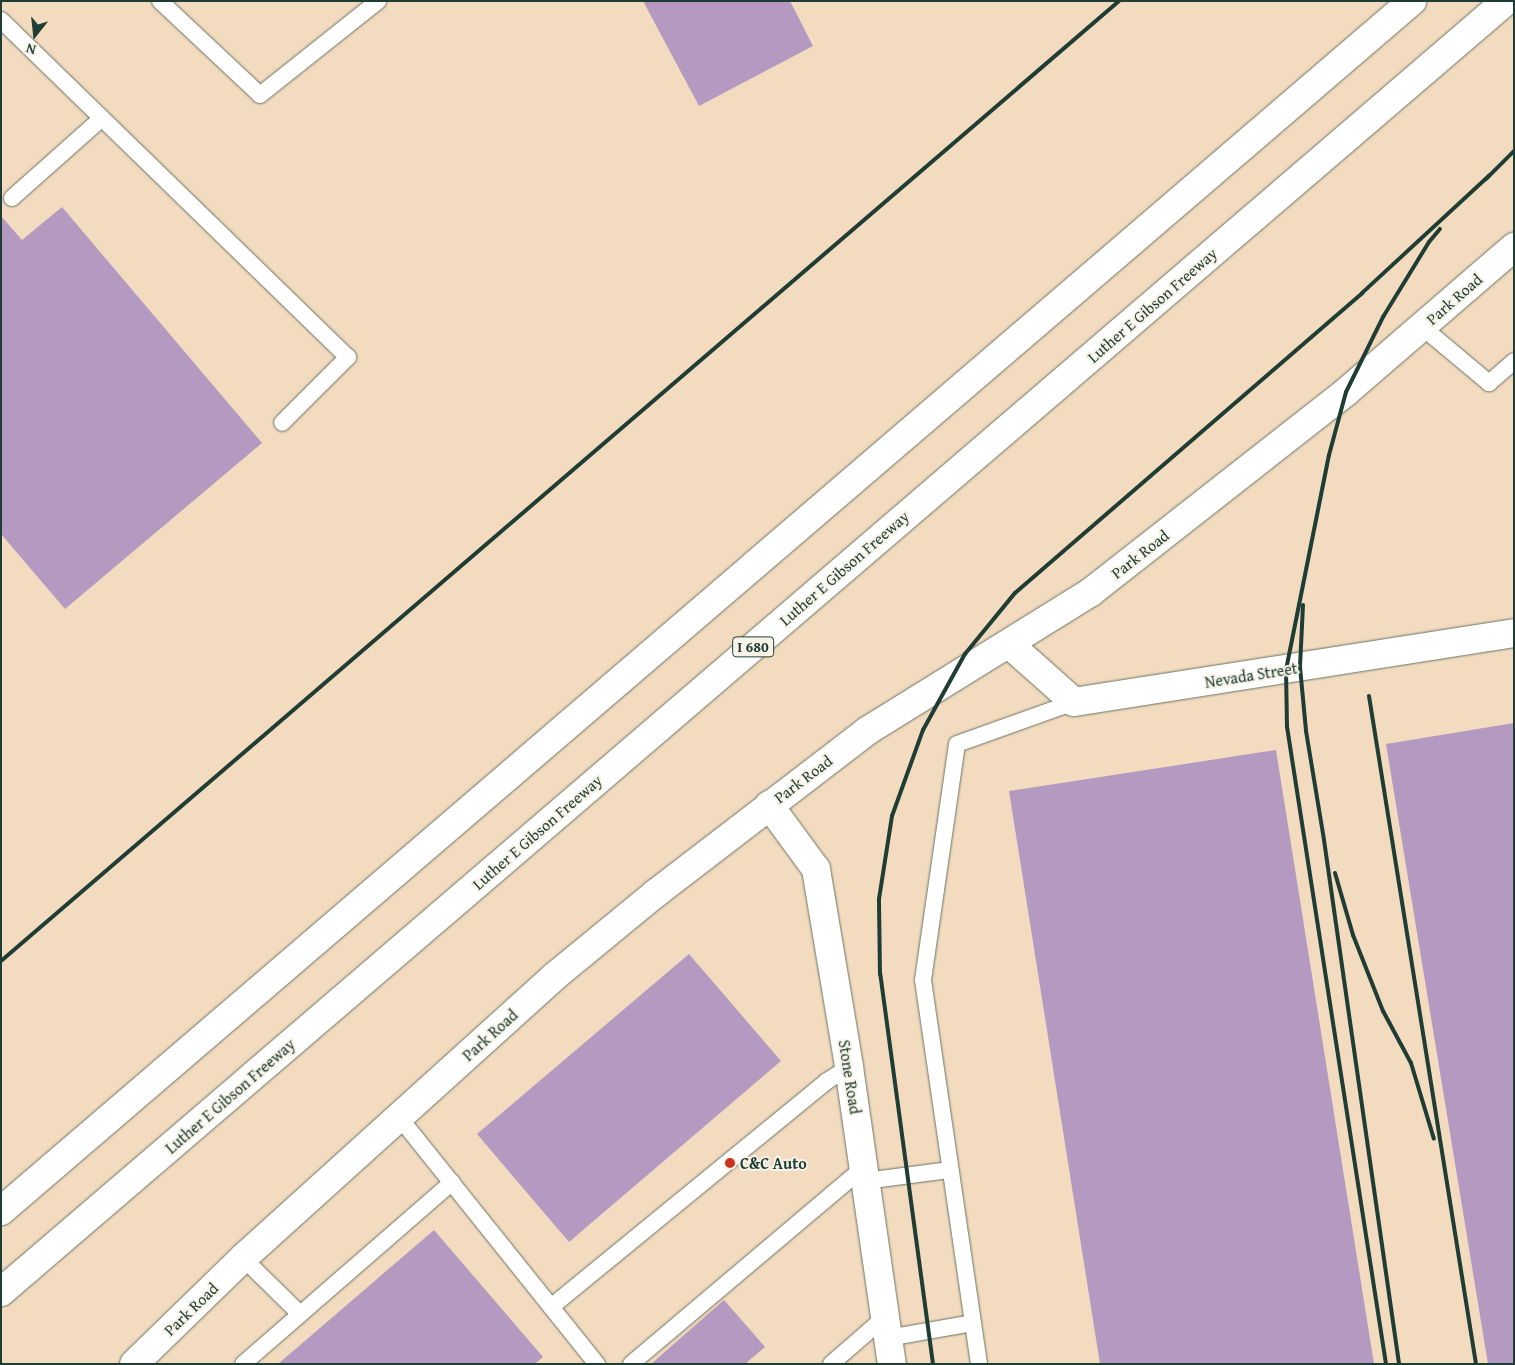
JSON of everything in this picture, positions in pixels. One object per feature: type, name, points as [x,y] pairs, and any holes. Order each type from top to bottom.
[{"type":"main road","name":"Luther E Gibson Freeway","points":[[1,1292],[1506,1]]},
{"type":"main road","points":[[1,1211],[1410,3]]},
{"type":"main road","name":"Park Road","points":[[144,1360],[243,1258],[555,976],[769,805],[867,731],[1091,592],[1157,542],[1346,392],[1514,247]]},
{"type":"main road","name":"Nevada Street","points":[[1074,702],[1514,633]]},
{"type":"main road","points":[[1009,644],[1074,702]]},
{"type":"main road","name":"Stone Road","points":[[769,805],[816,869],[849,1067],[888,1340]]},
{"type":"lane","points":[[160,1],[260,95],[378,1]]},
{"type":"lane","points":[[1,20],[348,357],[282,423]]},
{"type":"lane","points":[[12,198],[102,118]]},
{"type":"lane","points":[[1421,326],[1489,383],[1514,361]]},
{"type":"lane","points":[[979,1364],[923,980],[958,744],[1074,702]]},
{"type":"lane","points":[[551,1307],[827,1081],[849,1067]]},
{"type":"lane","points":[[400,1117],[597,1364]]},
{"type":"lane","points":[[631,1364],[864,1174],[950,1170]]},
{"type":"lane","points":[[243,1364],[452,1182]]},
{"type":"lane","points":[[243,1258],[300,1314]]},
{"type":"lane","points":[[831,1364],[888,1340],[973,1323]]},
{"type":"building","points":[[643,1],[790,1],[813,46],[699,106]]},
{"type":"building","points":[[62,207],[262,443],[65,609],[1,534],[1,216],[22,240]]},
{"type":"building","points":[[1514,723],[1514,1364],[1488,1364],[1386,744]]},
{"type":"building","points":[[1276,750],[1374,1364],[1100,1364],[1009,791]]},
{"type":"building","points":[[689,954],[781,1061],[569,1242],[477,1134]]},
{"type":"building","points":[[434,1230],[543,1357],[535,1364],[278,1364]]},
{"type":"building","points":[[724,1300],[765,1347],[745,1364],[651,1364]]},
{"type":"railway","points":[[1,961],[1119,1]]},
{"type":"railway","points":[[1486,179],[1514,151]]},
{"type":"railway","points":[[933,1364],[880,974],[879,899],[892,816],[923,730],[965,654],[1015,593],[1362,293],[1489,176]]},
{"type":"railway","points":[[1386,1364],[1287,727],[1286,670],[1329,455],[1346,392],[1383,317],[1429,242],[1440,229]]},
{"type":"railway","points":[[1303,605],[1300,667],[1306,731],[1324,840],[1399,1364]]},
{"type":"railway","points":[[1369,696],[1476,1364]]},
{"type":"railway","points":[[1335,873],[1353,935],[1383,1011],[1411,1063],[1434,1139]]},
{"type":"place","name":"C&C Auto","points":[[730,1163]]}]
